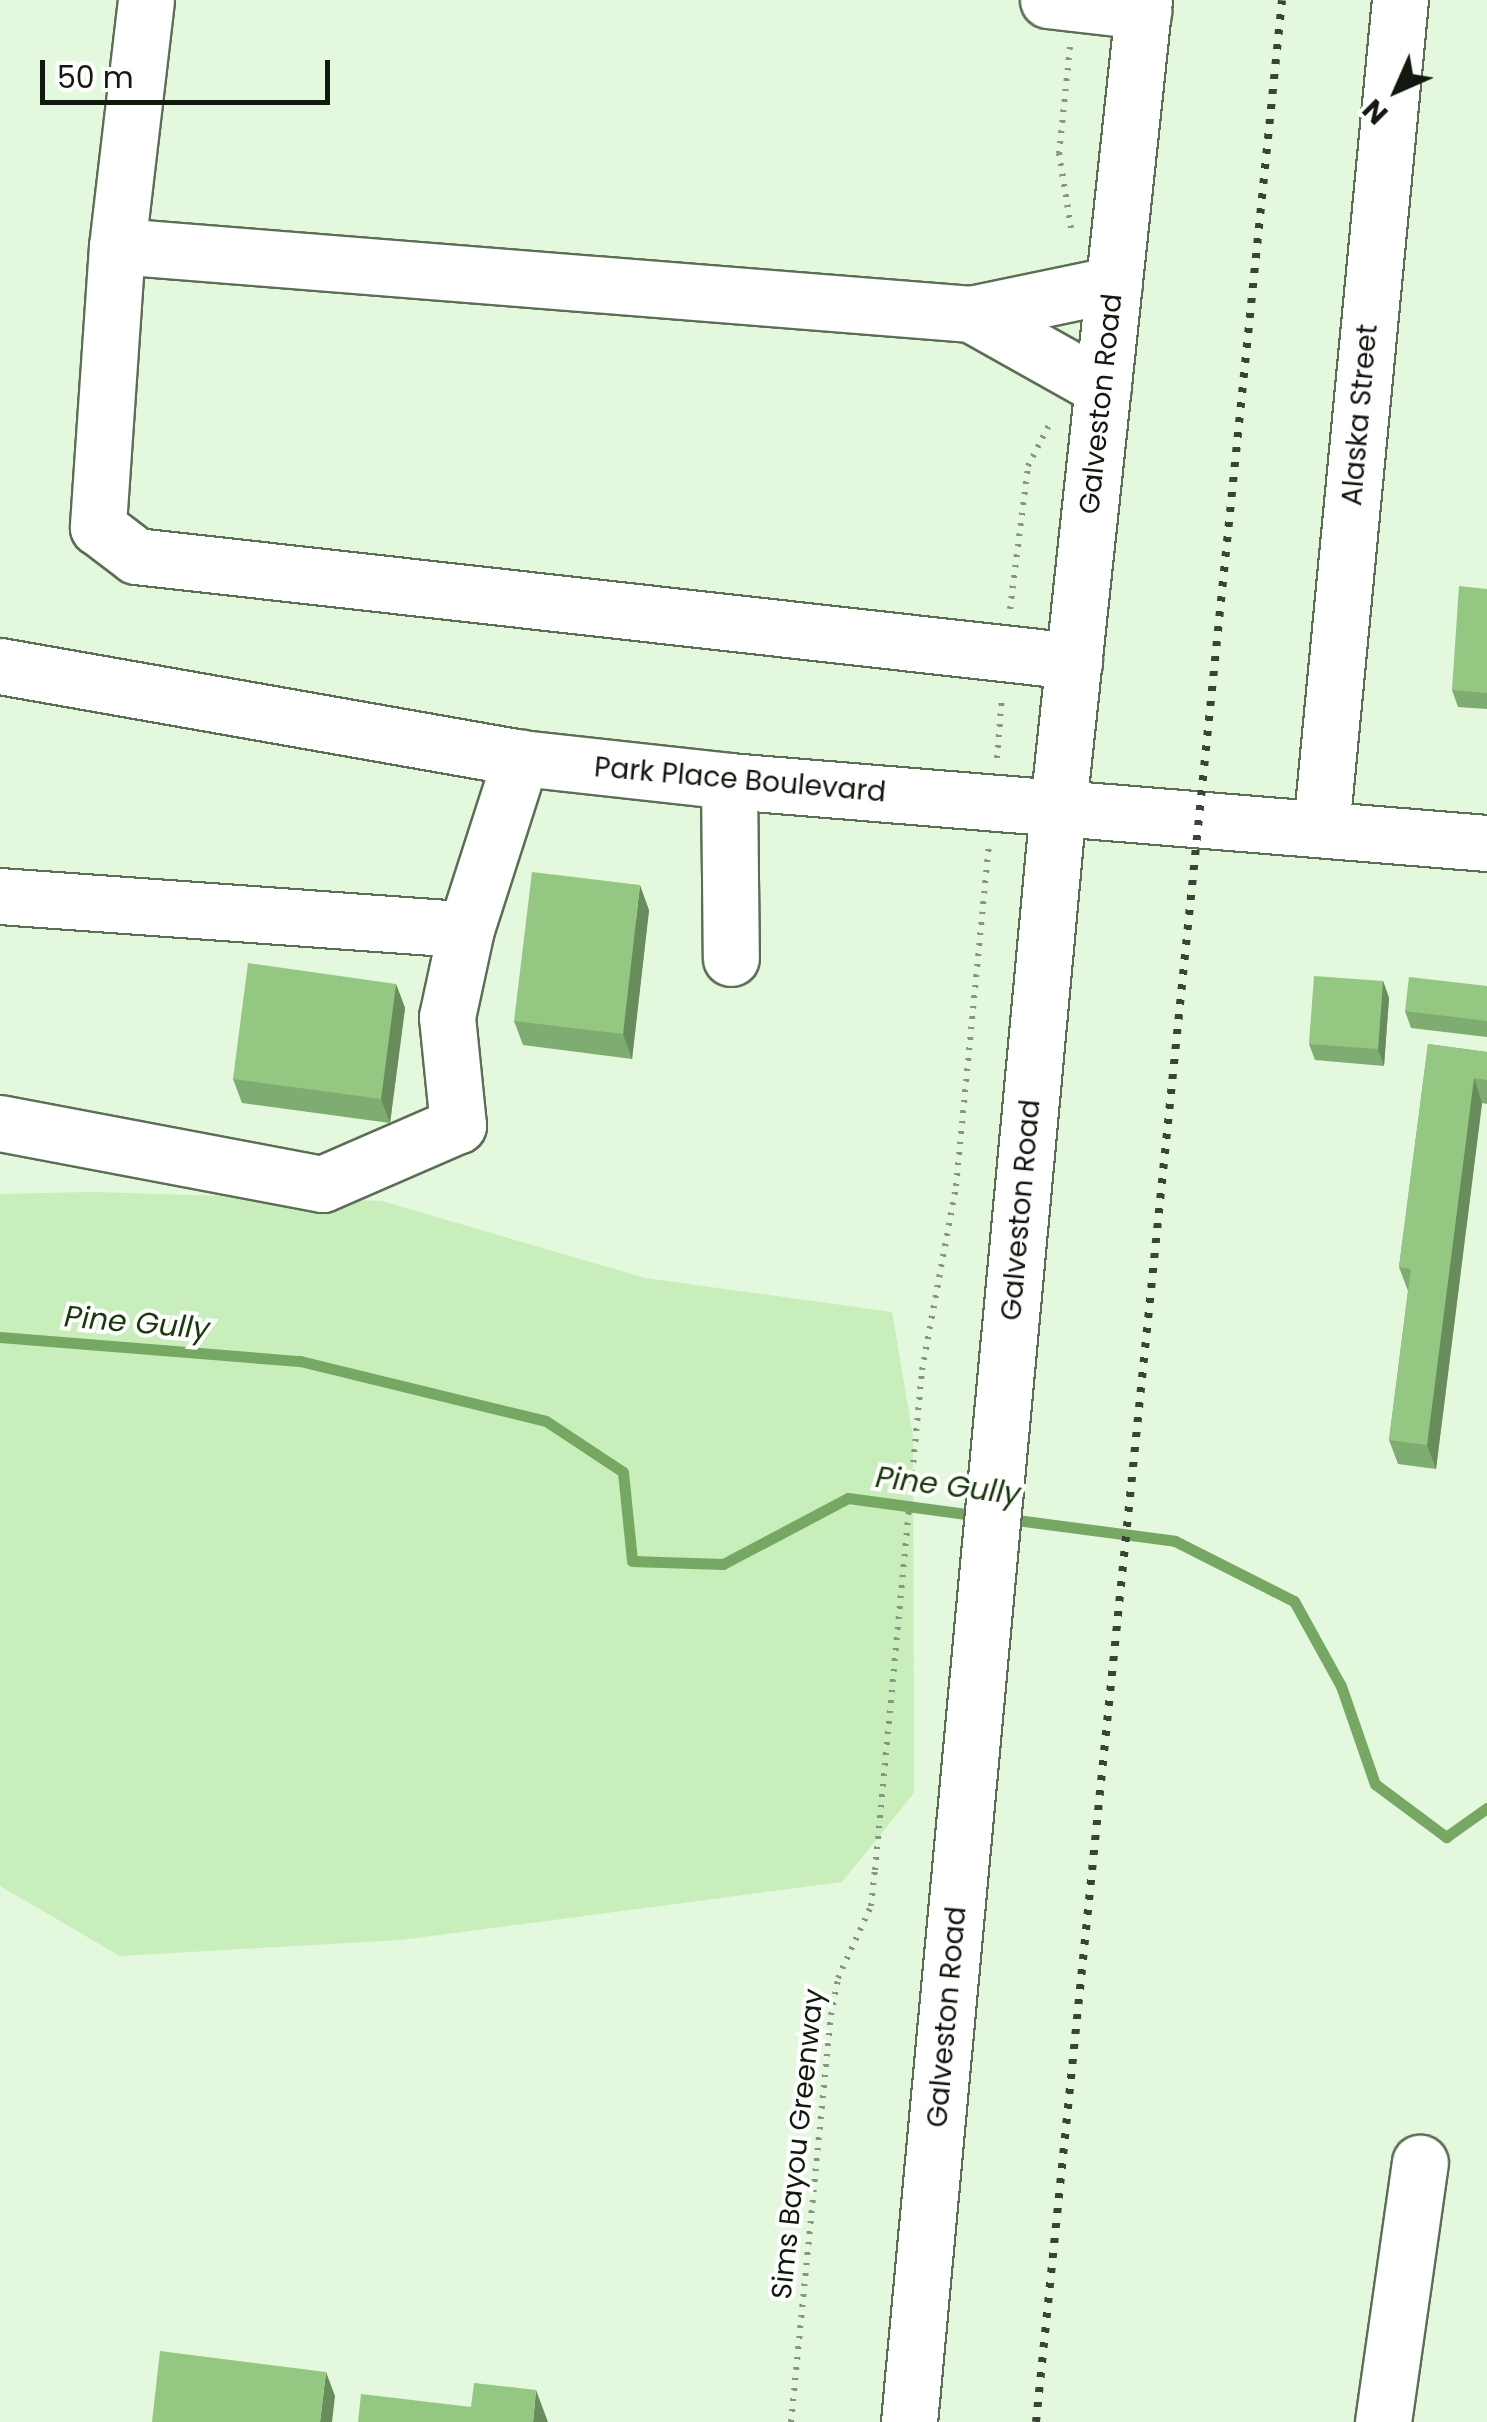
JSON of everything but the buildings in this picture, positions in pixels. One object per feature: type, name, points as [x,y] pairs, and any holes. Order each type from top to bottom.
[{"type":"street","points":[[146,0],[117,246],[98,527],[136,556],[1074,660]]},
{"type":"street","name":"Alaska Street","points":[[1320,829],[1400,0]]},
{"type":"street","points":[[1060,19],[1144,5]]},
{"type":"street","name":"Galveston Road","points":[[909,2422],[1074,660],[1079,397],[1114,284],[1144,5]]},
{"type":"street","points":[[117,246],[971,314],[1114,284]]},
{"type":"street","points":[[971,314],[1079,397]]},
{"type":"street","name":"Park Place Boulevard","points":[[0,666],[521,758],[729,782],[1487,843]]},
{"type":"street","points":[[0,1123],[322,1184],[458,1125],[447,1017],[466,929],[521,758]]},
{"type":"street","points":[[729,782],[731,958]]},
{"type":"street","points":[[0,896],[466,929]]},
{"type":"street","points":[[1383,2422],[1420,2163]]},
{"type":"path","points":[[1060,19],[1060,154],[1072,237]]},
{"type":"path","points":[[1008,626],[1022,493],[1079,397]]},
{"type":"path","points":[[997,757],[1004,676]]},
{"type":"path","name":"Sims Bayou Greenway","points":[[791,2422],[831,2014],[838,1978],[871,1906],[881,1758],[922,1370],[956,1186],[988,851]]},
{"type":"green space","points":[[93,1192],[382,1201],[645,1278],[892,1312],[913,1436],[914,1793],[842,1882],[401,1940],[120,1956],[0,1886],[0,1194]]},
{"type":"waterway","name":"Pine Gully","points":[[0,1337],[300,1361],[546,1421],[623,1472],[632,1561],[723,1564],[848,1498],[981,1516]]},
{"type":"waterway","name":"Pine Gully","points":[[1009,1519],[1175,1541],[1294,1601],[1341,1686],[1375,1784],[1446,1837],[1487,1808]]},
{"type":"railway","points":[[1036,2422],[1282,0]]}]
